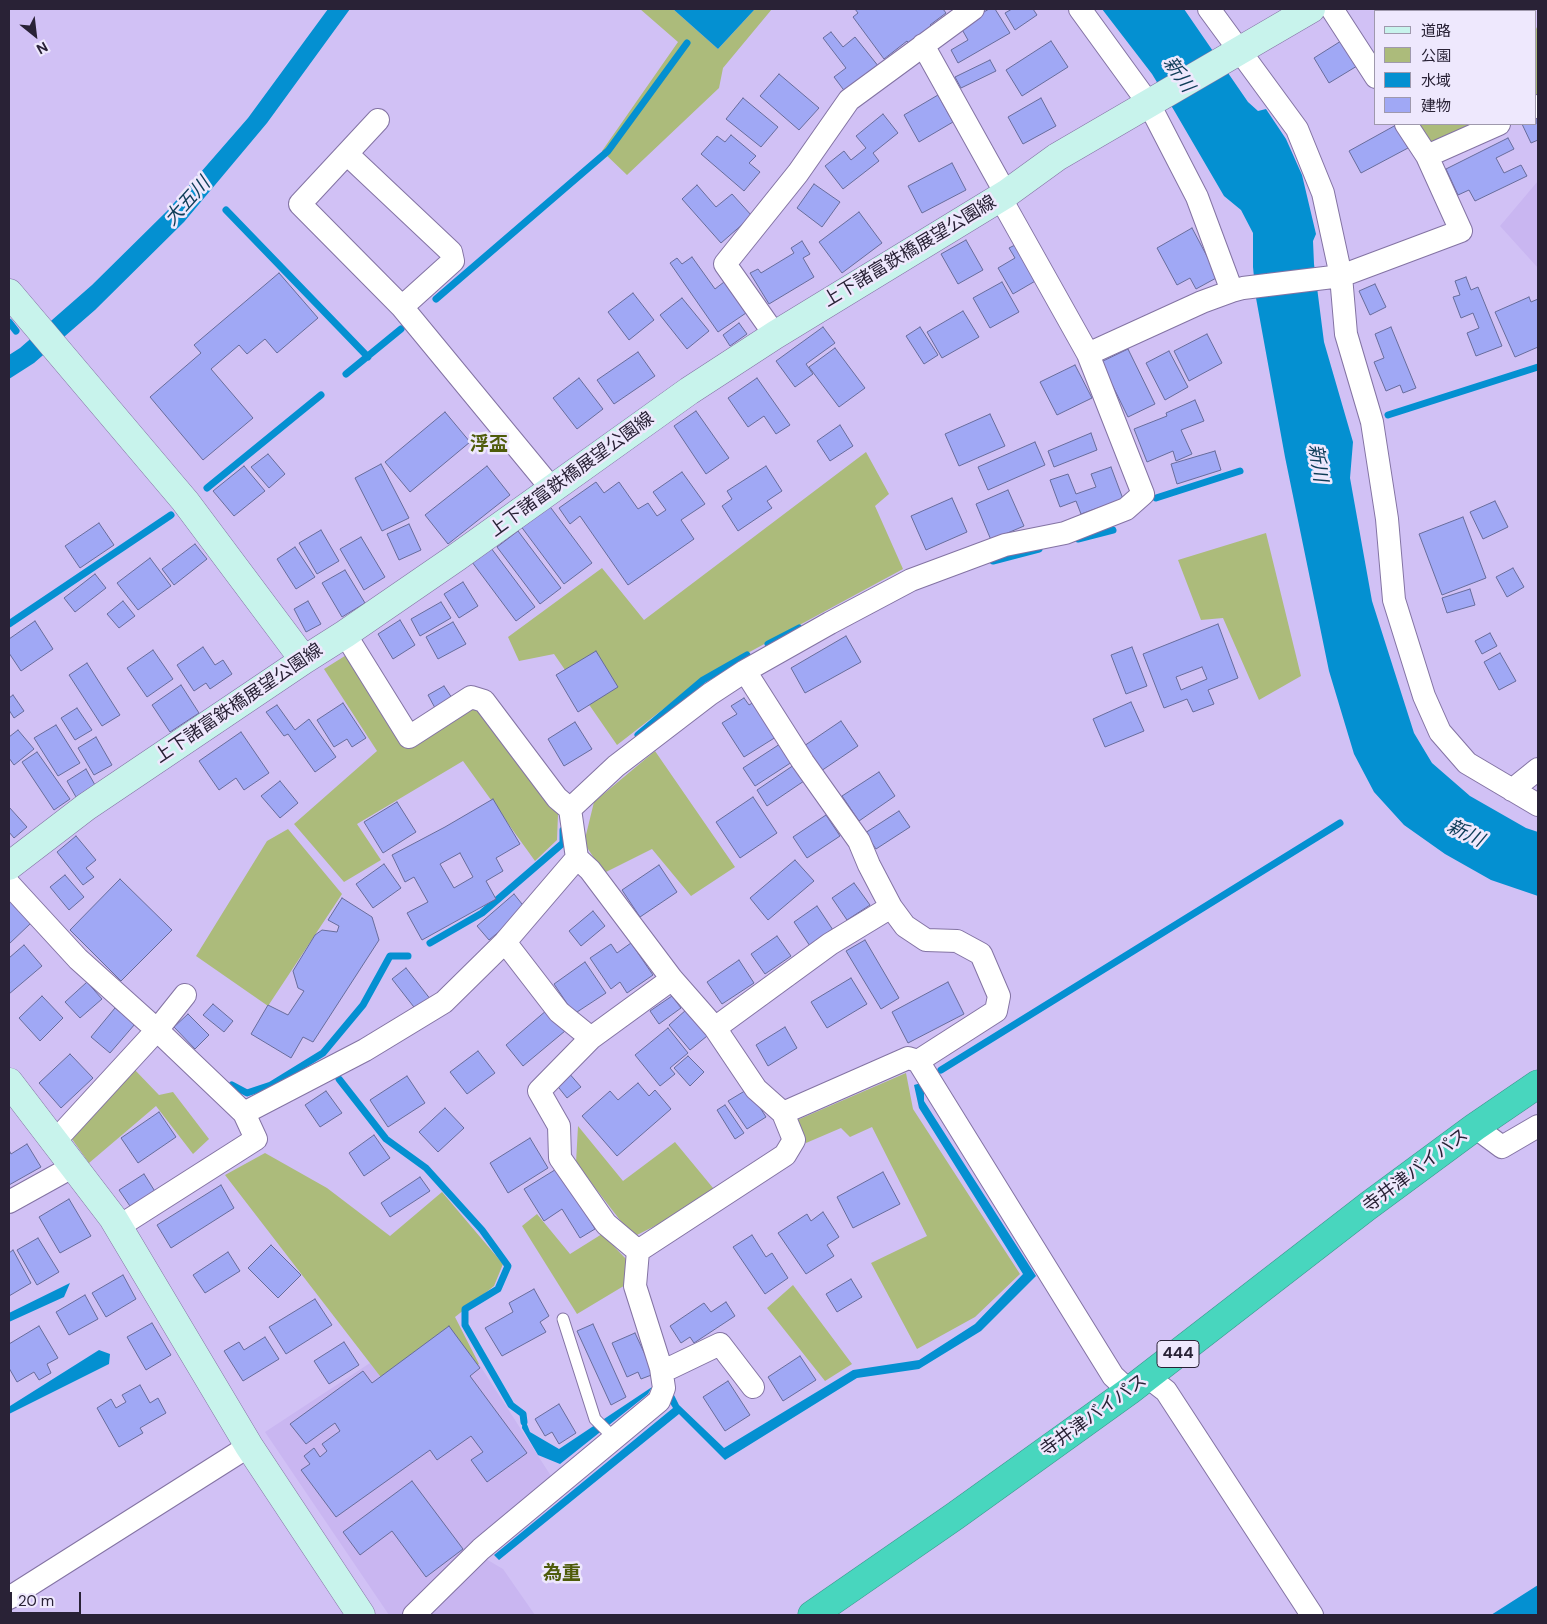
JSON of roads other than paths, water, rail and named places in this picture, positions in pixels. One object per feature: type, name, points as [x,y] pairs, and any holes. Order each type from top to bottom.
[{"type":"highway","name":"寺井津バイパス","points":[[812,1615],[956,1516],[1139,1384],[1368,1206],[1475,1127],[1538,1084]]},
{"type":"street","points":[[775,335],[725,264],[798,173],[849,100],[973,9]]},
{"type":"street","points":[[1080,9],[1149,104],[1197,197],[1237,290]]},
{"type":"street","points":[[1209,9],[1297,129],[1323,193],[1346,334],[1372,422],[1387,519],[1394,600],[1424,696],[1440,732],[1467,763],[1538,805]]},
{"type":"street","points":[[1240,52],[1311,9]]},
{"type":"street","points":[[1332,9],[1374,74]]},
{"type":"street","points":[[570,809],[616,766],[710,694],[745,671],[830,623],[912,580],[1005,545],[1065,533],[1126,509],[1143,494],[1088,354],[923,45]]},
{"type":"street","name":"上下諸富鉄橋展望公園線","points":[[9,866],[86,807],[345,634],[689,391],[775,335],[1003,196],[1057,157],[1240,52]]},
{"type":"street","points":[[378,120],[300,204],[402,307],[552,489]]},
{"type":"street","points":[[1088,354],[1202,302],[1237,290],[1337,277],[1461,231],[1427,156],[1407,125]]},
{"type":"street","points":[[1427,156],[1497,125]]},
{"type":"street","points":[[347,154],[451,252],[453,261],[402,307]]},
{"type":"street","points":[[9,293],[185,501],[304,660]]},
{"type":"street","points":[[345,634],[409,737],[471,696],[484,701],[557,798],[570,809],[577,858],[590,870],[672,979],[714,1028],[756,1089],[783,1113],[794,1140],[785,1155],[638,1251]]},
{"type":"street","points":[[745,671],[803,762],[860,841],[869,865],[891,907],[905,926],[926,940],[957,942],[981,954],[999,996],[996,1011],[918,1061]]},
{"type":"street","points":[[1512,790],[1538,769]]},
{"type":"street","points":[[244,1113],[365,1050],[444,1002],[505,942],[577,858]]},
{"type":"street","points":[[9,884],[78,958],[244,1113],[256,1139],[118,1227]]},
{"type":"street","points":[[714,1028],[830,944],[891,907]]},
{"type":"street","points":[[505,942],[559,1012],[591,1038]]},
{"type":"street","points":[[638,1251],[606,1224],[560,1158],[559,1126],[539,1091],[591,1038],[672,979]]},
{"type":"street","points":[[55,1141],[157,1030],[185,995]]},
{"type":"street","points":[[783,1113],[908,1058],[918,1061],[1113,1376],[1166,1391],[1312,1615]]},
{"type":"street","points":[[9,1082],[19,1108],[55,1141],[118,1227],[249,1446],[361,1615]]},
{"type":"street","points":[[1475,1127],[1502,1147],[1538,1126]]},
{"type":"street","points":[[9,1202],[74,1166]]},
{"type":"street","points":[[638,1251],[635,1286],[661,1386]]},
{"type":"street","points":[[414,1615],[480,1549],[614,1438],[661,1386],[670,1368],[720,1344],[753,1388]]},
{"type":"street","points":[[9,1598],[249,1446]]},
{"type":"lane","points":[[563,1319],[595,1419],[614,1438]]},
{"type":"water","name":"大五川","points":[[328,9],[350,9],[267,123],[184,222],[95,310],[34,363],[9,379],[9,355],[20,348],[92,285],[167,211],[248,118]]},
{"type":"water","points":[[673,9],[755,9],[718,49]]},
{"type":"water","name":"新川","points":[[1102,9],[1184,9],[1248,102],[1258,111],[1266,109],[1286,139],[1302,175],[1316,234],[1313,241],[1314,264],[1324,342],[1353,442],[1350,478],[1372,601],[1414,733],[1432,763],[1470,796],[1526,828],[1538,832],[1538,896],[1491,880],[1445,854],[1404,825],[1374,792],[1354,754],[1329,671],[1285,457],[1256,298],[1253,267],[1253,233],[1241,210],[1224,196],[1152,74]]},
{"type":"water","points":[[921,1083],[924,1085],[924,1101],[1036,1276],[981,1331],[919,1369],[857,1378],[725,1460],[679,1414],[499,1560],[494,1555],[673,1408],[668,1400],[672,1391],[679,1405],[724,1448],[853,1370],[919,1360],[975,1324],[1023,1274],[919,1108],[914,1085]]},
{"type":"water","points":[[70,1283],[64,1297],[9,1322],[9,1313]]},
{"type":"water","points":[[99,1350],[110,1354],[109,1364],[9,1414],[9,1405]]},
{"type":"water","points":[[652,1387],[648,1394],[560,1464],[538,1455],[522,1428],[523,1414],[530,1432],[559,1449]]},
{"type":"water","points":[[1538,1585],[1538,1615],[1491,1615]]},
{"type":"waterway","points":[[436,299],[608,151],[687,43]]},
{"type":"waterway","points":[[226,210],[368,357]]},
{"type":"waterway","points":[[9,322],[16,331]]},
{"type":"waterway","points":[[346,374],[401,329]]},
{"type":"waterway","points":[[1388,415],[1538,367]]},
{"type":"waterway","points":[[207,488],[321,395]]},
{"type":"waterway","points":[[1156,498],[1240,471]]},
{"type":"waterway","points":[[9,624],[171,515]]},
{"type":"waterway","points":[[1078,539],[1113,530]]},
{"type":"waterway","points":[[993,561],[1039,549]]},
{"type":"waterway","points":[[768,644],[799,628]]},
{"type":"waterway","points":[[638,735],[703,680],[747,655]]},
{"type":"waterway","points":[[941,1070],[1340,823]]},
{"type":"waterway","points":[[430,943],[482,913],[563,843],[563,830]]},
{"type":"waterway","points":[[232,1085],[247,1093],[271,1085],[323,1053],[363,1005],[390,956],[408,956]]},
{"type":"waterway","points":[[339,1079],[386,1139],[426,1168],[482,1230],[508,1266],[498,1289],[465,1309],[465,1325],[511,1405],[523,1414],[524,1422]]},
{"type":"district","name":"浮盃","points":[[489,445]]},
{"type":"district","name":"為重","points":[[562,1574]]}]
